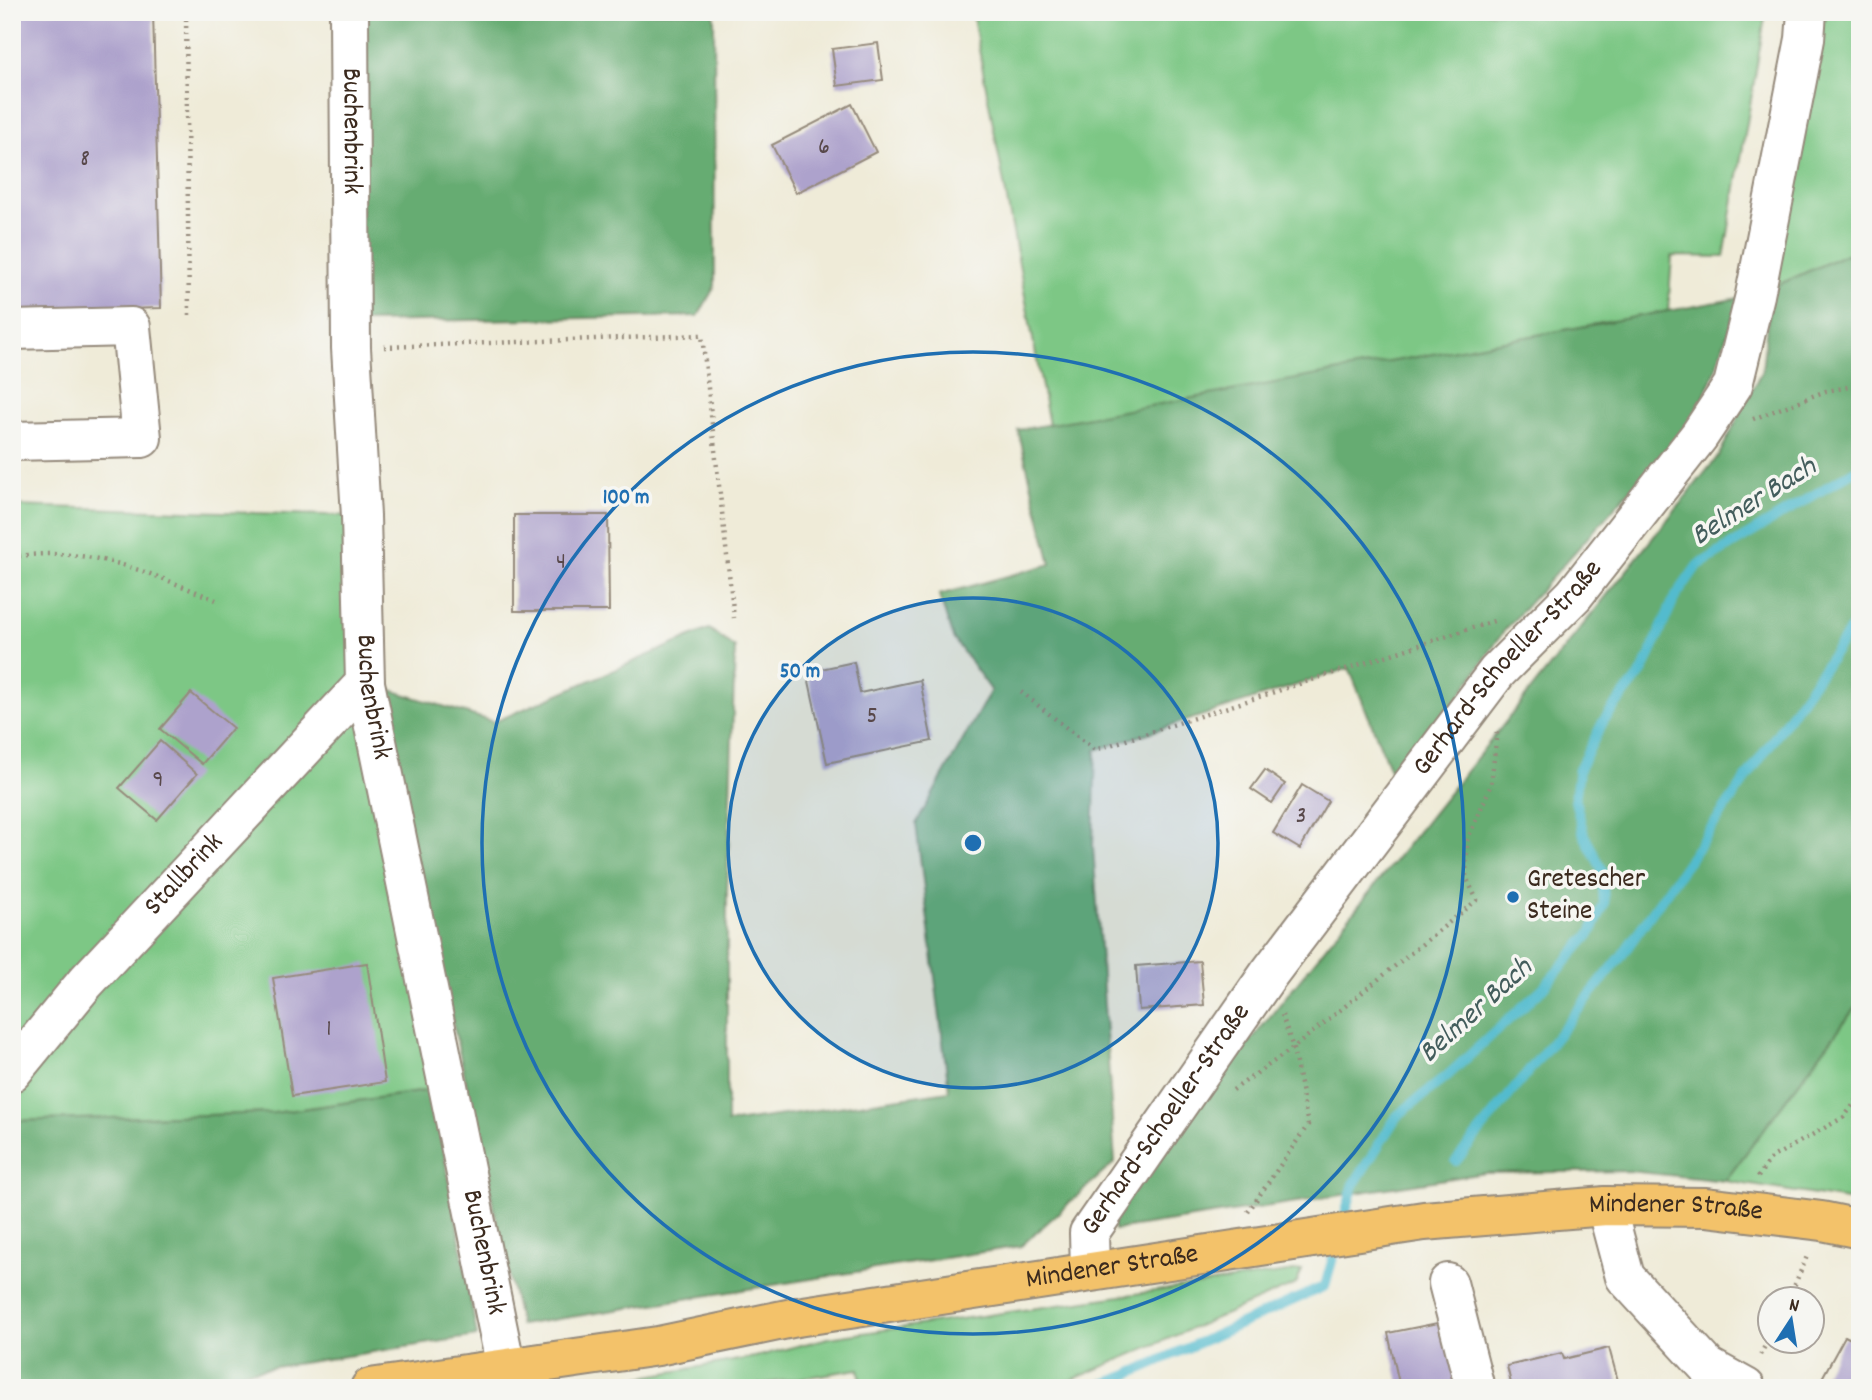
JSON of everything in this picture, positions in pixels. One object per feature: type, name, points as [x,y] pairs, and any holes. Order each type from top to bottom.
[{"type":"main road","name":"Mindener Straße","points":[[370,1388],[506,1378],[797,1317],[1424,1221],[1606,1206],[1706,1207],[1822,1221],[1860,1229]]},
{"type":"street","name":"Buchenbrink","points":[[349,12],[352,348],[365,683],[506,1378]]},
{"type":"street","name":"Gerhard-Schoeller-Straße","points":[[1090,1271],[1089,1233],[1268,975],[1497,672],[1574,595],[1699,436],[1733,385],[1755,295],[1805,39],[1807,12]]},
{"type":"street","points":[[12,330],[131,327],[142,438],[12,441]]},
{"type":"street","name":"Stallbrink","points":[[12,1072],[85,983],[365,683]]},
{"type":"street","points":[[1606,1206],[1625,1277],[1703,1377],[1746,1388]]},
{"type":"street","points":[[1448,1283],[1475,1388]]},
{"type":"path","points":[[186,12],[189,316]]},
{"type":"path","points":[[352,348],[702,335],[734,618]]},
{"type":"path","points":[[1699,436],[1767,415],[1825,391],[1860,385]]},
{"type":"path","points":[[12,557],[65,553],[99,559],[142,571],[216,600]]},
{"type":"path","points":[[1021,692],[1096,750],[1508,617]]},
{"type":"path","points":[[1229,1093],[1293,1048],[1476,900],[1466,877],[1467,841],[1491,785],[1498,726]]},
{"type":"path","points":[[1222,1252],[1308,1125],[1293,1048],[1268,975]]},
{"type":"path","points":[[1749,1212],[1755,1181],[1771,1158],[1843,1116],[1860,1096]]},
{"type":"path","points":[[1795,1284],[1822,1221]]},
{"type":"green space","points":[[358,12],[714,12],[715,286],[698,316],[363,322]]},
{"type":"green space","points":[[972,12],[1766,12],[1724,257],[1672,256],[1668,311],[1049,425]]},
{"type":"green space","points":[[1824,12],[1860,12],[1860,248],[1771,288]]},
{"type":"green space","points":[[1860,248],[1860,1001],[1725,1181],[1629,1171],[1485,1173],[1114,1230],[1113,1213],[1719,455],[1762,370],[1771,288]]},
{"type":"green space","points":[[1739,298],[1712,380],[1692,421],[1504,631],[1397,787],[1349,668],[1096,750],[1093,846],[1115,1162],[1021,1246],[520,1325],[378,686],[494,722],[709,629],[735,648],[727,891],[727,1123],[949,1091],[916,824],[991,690],[953,638],[939,595],[1051,564],[1018,430]]},
{"type":"green space","points":[[12,506],[361,516],[433,1090],[274,1113],[12,1121]]},
{"type":"green space","points":[[1860,1001],[1860,1202],[1725,1181]]},
{"type":"green space","points":[[433,1090],[477,1336],[138,1388],[12,1388],[12,1121],[274,1113]]},
{"type":"green space","points":[[1302,1270],[1296,1284],[1053,1388],[862,1388],[859,1369],[736,1388],[581,1388],[755,1357],[828,1338]]},
{"type":"building","points":[[12,12],[153,12],[161,308],[12,312]]},
{"type":"building","points":[[878,43],[883,80],[837,86],[832,49]]},
{"type":"building","points":[[852,104],[876,152],[796,193],[772,145]]},
{"type":"building","points":[[514,515],[608,515],[609,611],[514,611]]},
{"type":"building","points":[[854,662],[860,693],[920,680],[932,741],[827,763],[807,672]]},
{"type":"building","points":[[191,693],[233,728],[202,764],[160,729]]},
{"type":"building","points":[[160,741],[197,774],[157,820],[119,788]]},
{"type":"building","points":[[1265,770],[1285,784],[1272,803],[1251,789]]},
{"type":"building","points":[[1302,785],[1328,801],[1300,849],[1273,833]]},
{"type":"building","points":[[1200,961],[1204,1005],[1139,1010],[1136,966]]},
{"type":"building","points":[[367,963],[385,1082],[292,1096],[273,978]]},
{"type":"building","points":[[1448,1321],[1462,1388],[1400,1388],[1388,1333]]},
{"type":"building","points":[[1845,1336],[1860,1344],[1860,1388],[1834,1388],[1821,1380]]},
{"type":"building","points":[[1609,1348],[1620,1388],[1512,1388],[1507,1366],[1562,1353],[1564,1359]]},
{"type":"waterway","name":"Belmer Bach","points":[[1342,1225],[1354,1184],[1397,1116],[1447,1076],[1542,989],[1591,933],[1604,904],[1602,869],[1584,835],[1575,800],[1579,769],[1604,720],[1643,671],[1674,599],[1697,566],[1860,467]]},
{"type":"waterway","points":[[1456,1161],[1620,958],[1860,616]]},
{"type":"waterway","name":"Belmer Bach","points":[[1093,1388],[1325,1286],[1337,1243]]},
{"type":"place","name":"Gretescher Steine","points":[[1513,897]]}]
